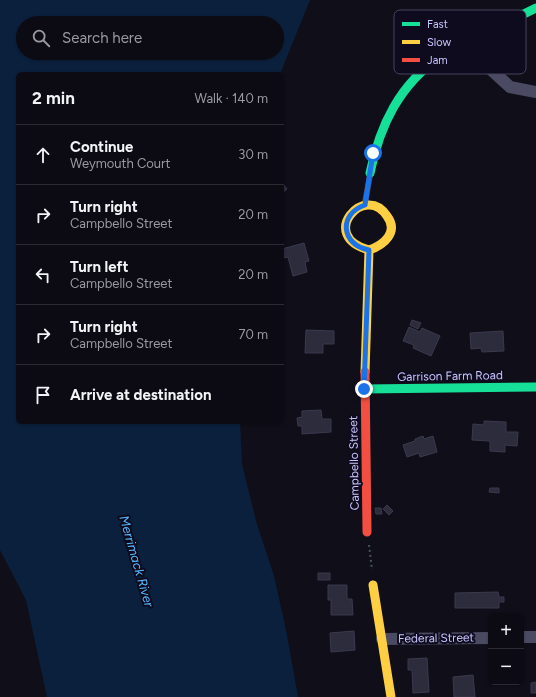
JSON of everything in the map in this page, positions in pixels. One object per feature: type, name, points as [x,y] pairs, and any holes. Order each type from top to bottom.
[{"type":"street","points":[[526,13],[536,8]]},
{"type":"street","points":[[370,173],[377,141],[386,118],[399,97],[418,74]]},
{"type":"street","points":[[496,74],[510,87],[536,92]]},
{"type":"street","points":[[365,205],[373,205],[386,213],[391,227],[390,236],[385,243],[376,249],[369,250],[361,249],[350,241],[346,226],[348,217],[352,212],[365,205]]},
{"type":"street","name":"Campbello Street","points":[[367,532],[364,389],[369,250]]},
{"type":"street","name":"Garrison Farm Road","points":[[364,389],[536,387]]},
{"type":"street","points":[[373,585],[391,697]]},
{"type":"street","points":[[524,637],[536,637]]},
{"type":"street","name":"Federal Street","points":[[382,639],[488,638]]},
{"type":"lane","points":[[365,205],[370,173]]},
{"type":"path","points":[[367,532],[373,585]]},
{"type":"water","name":"Merrimack River","points":[[0,0],[310,0],[281,72],[16,72],[16,424],[240,424],[242,464],[256,521],[274,576],[286,630],[298,697],[47,697],[26,600],[0,550]]},
{"type":"building","points":[[304,243],[309,261],[305,262],[307,272],[293,276],[288,257],[284,258],[284,248]]},
{"type":"building","points":[[412,320],[421,323],[418,329],[410,325]]},
{"type":"building","points":[[409,327],[420,332],[422,328],[440,336],[431,356],[413,348],[414,345],[403,341]]},
{"type":"building","points":[[306,330],[334,331],[334,344],[323,344],[323,353],[305,353]]},
{"type":"building","points":[[503,331],[504,351],[482,352],[481,348],[471,349],[470,333]]},
{"type":"building","points":[[321,410],[322,419],[331,419],[331,432],[302,434],[302,426],[298,426],[297,418],[302,417],[302,411]]},
{"type":"building","points":[[484,421],[506,422],[506,432],[518,432],[517,446],[505,445],[505,452],[490,451],[490,441],[472,440],[473,424],[484,425]]},
{"type":"building","points":[[423,436],[424,439],[433,436],[437,452],[420,457],[419,453],[407,457],[403,445],[415,441],[415,439]]},
{"type":"building","points":[[490,488],[499,488],[499,493],[489,492]]},
{"type":"building","points":[[387,505],[393,511],[389,515],[383,509]]},
{"type":"building","points":[[375,508],[381,508],[382,514],[376,514]]},
{"type":"building","points":[[318,573],[330,573],[330,580],[318,580]]},
{"type":"building","points":[[328,585],[347,585],[347,599],[352,599],[353,615],[331,615],[331,600],[328,600]]},
{"type":"building","points":[[498,592],[499,597],[504,597],[504,602],[499,602],[499,608],[455,608],[455,593]]},
{"type":"building","points":[[354,631],[355,650],[331,652],[330,633]]},
{"type":"building","points":[[427,658],[429,692],[413,693],[412,670],[408,670],[408,659]]},
{"type":"building","points":[[473,675],[475,697],[454,697],[453,677]]},
{"type":"building","points":[[536,682],[536,693],[531,693],[531,683]]},
{"type":"traffic: fast","points":[[526,13],[536,8]]},
{"type":"traffic: fast","points":[[370,173],[379,139],[394,107],[403,93],[420,74]]},
{"type":"traffic: fast","points":[[364,389],[536,387]]},
{"type":"traffic: slow","points":[[365,372],[369,250],[354,243],[347,234],[346,224],[350,215],[358,208],[368,205],[378,207],[387,216],[391,227],[391,232],[388,237],[380,245],[369,250]]},
{"type":"traffic: slow","points":[[373,585],[391,697]]},
{"type":"traffic: jam","points":[[365,372],[367,532]]},
{"type":"route","points":[[364,389],[369,250],[361,249],[350,241],[346,226],[348,217],[352,212],[365,205],[373,153]]}]
